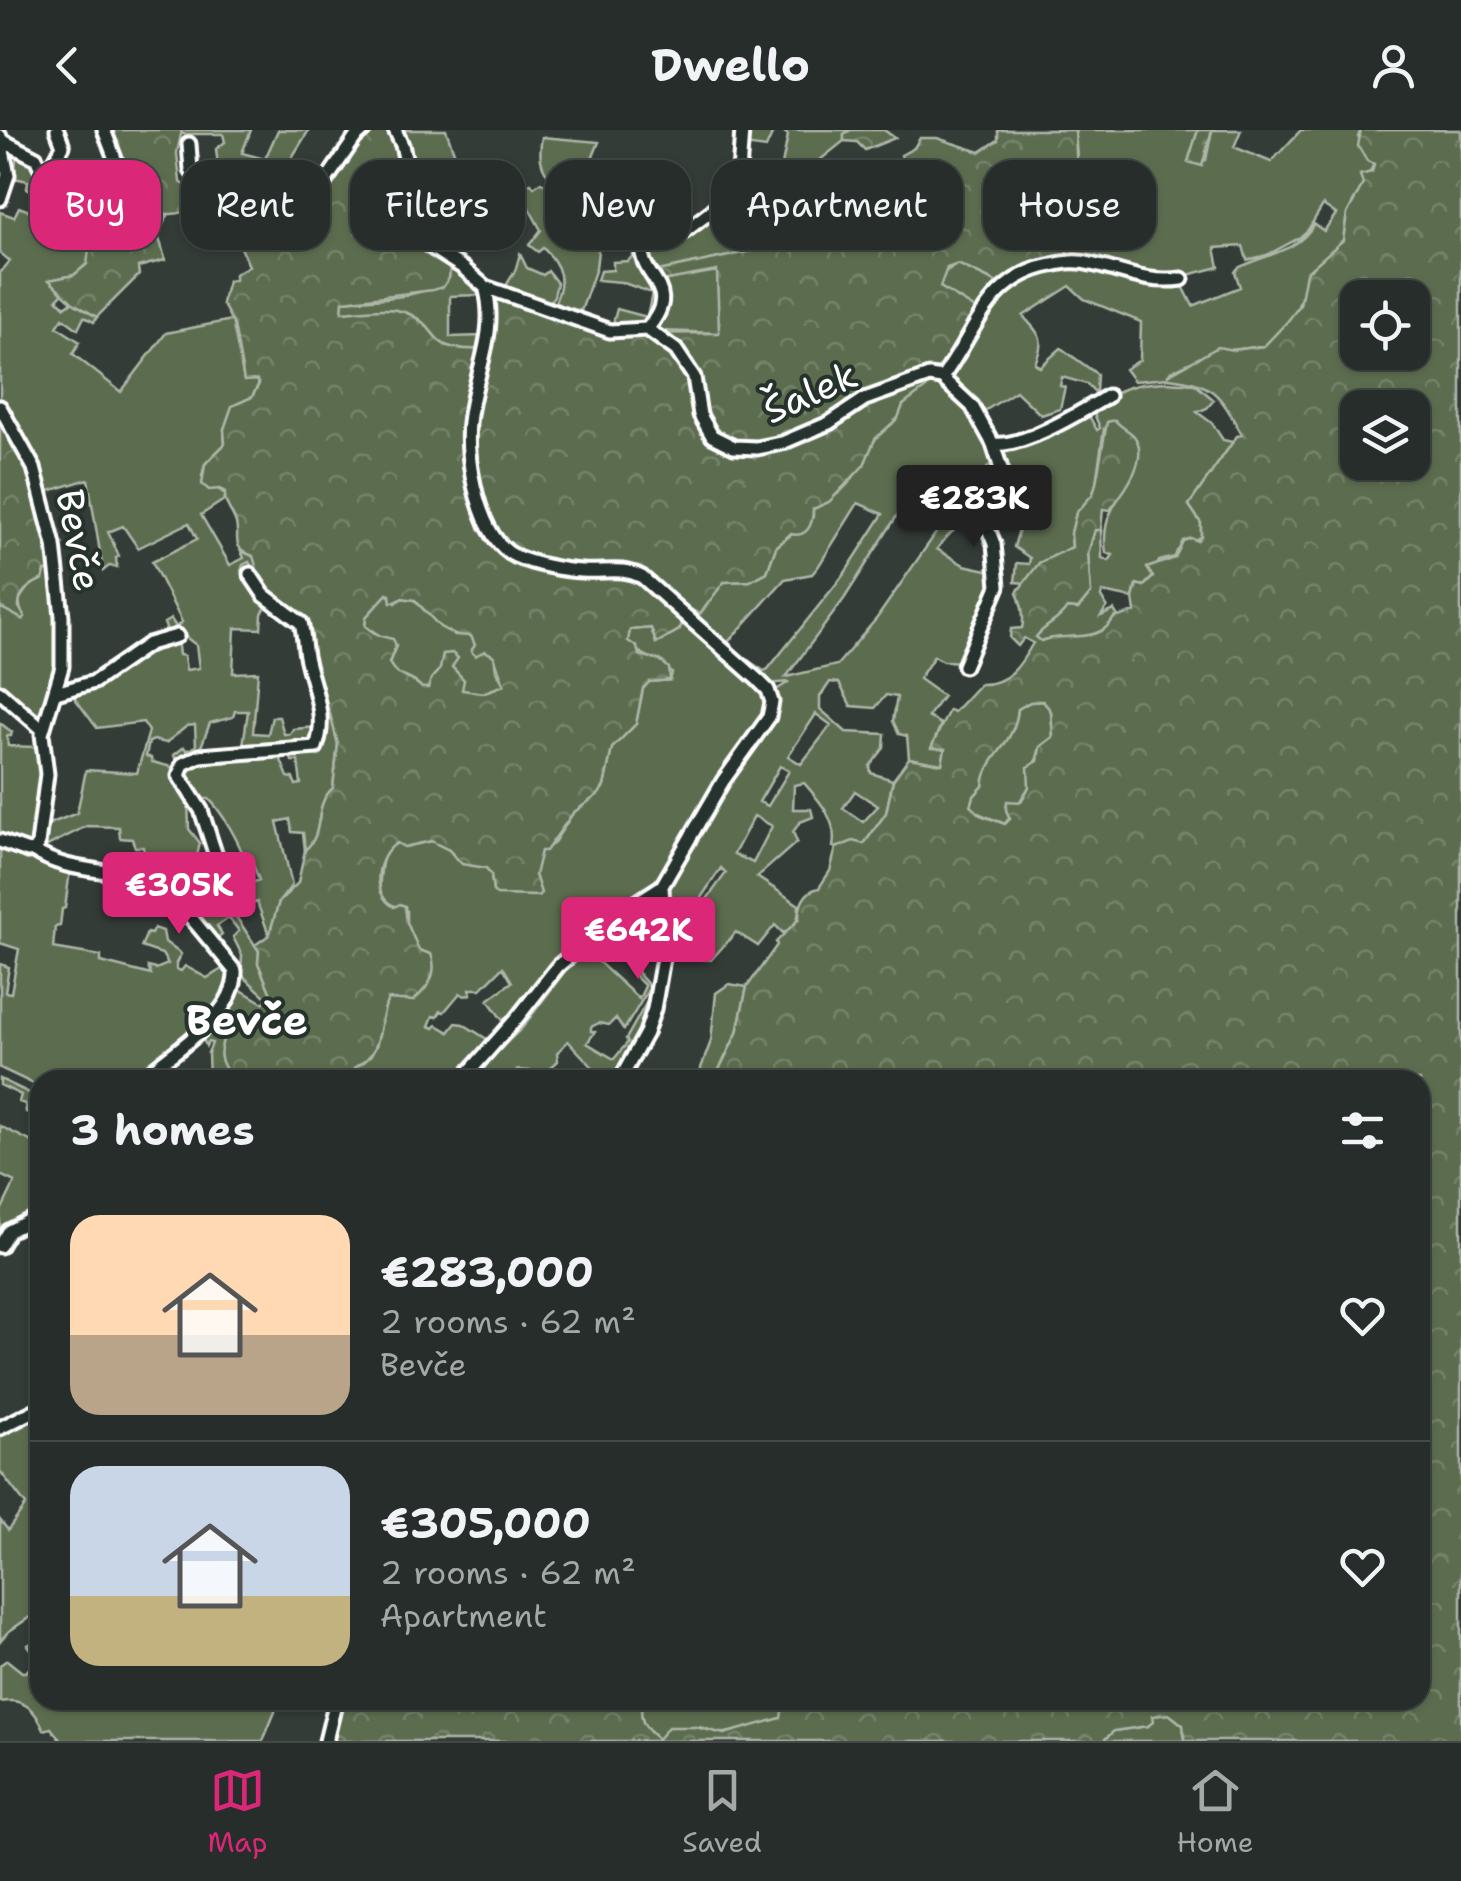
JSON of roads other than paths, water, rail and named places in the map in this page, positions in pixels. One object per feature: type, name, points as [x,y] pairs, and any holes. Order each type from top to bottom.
[{"type":"street","points":[[55,160],[63,146],[57,130]]},
{"type":"street","points":[[104,130],[115,160]]},
{"type":"street","points":[[330,175],[364,130]]},
{"type":"street","points":[[395,130],[412,188],[413,222],[430,246],[485,287],[610,331],[647,329],[658,315],[661,288],[642,259],[642,243],[651,236],[684,232],[712,210],[739,173],[742,130]]},
{"type":"street","points":[[1,138],[37,160]]},
{"type":"street","points":[[0,199],[8,175],[1,138]]},
{"type":"street","points":[[189,144],[190,160]]},
{"type":"street","points":[[964,666],[969,662],[998,586],[994,544],[982,513],[1004,475],[993,444],[972,406],[942,378],[992,300],[1005,284],[1026,270],[1076,262],[1152,281],[1182,279]]},
{"type":"street","points":[[471,1070],[558,966],[618,914],[662,886],[723,781],[769,717],[772,702],[768,690],[642,577],[626,569],[583,571],[516,557],[498,545],[484,520],[468,424],[490,324],[485,287]]},
{"type":"street","name":"Šalek","points":[[647,329],[676,350],[694,376],[700,415],[712,436],[734,447],[782,443],[829,424],[865,399],[929,376],[942,378]]},
{"type":"street","points":[[993,444],[1016,444],[1057,422],[1084,413],[1108,396]]},
{"type":"street","name":"Bevče","points":[[0,406],[34,468],[54,545],[62,616],[62,667],[43,730],[47,774],[38,844],[33,850]]},
{"type":"street","points":[[176,899],[217,859],[201,810],[179,776],[183,764],[200,756],[316,747],[319,738],[319,695],[307,662],[301,623],[264,594],[250,574]]},
{"type":"street","points":[[56,692],[94,682],[149,644],[177,636]]},
{"type":"street","points":[[0,692],[43,730]]},
{"type":"street","points":[[0,840],[80,870],[157,883],[176,899],[232,964],[236,978],[221,1008],[154,1070]]},
{"type":"street","points":[[626,1070],[654,1009],[665,947],[662,886]]},
{"type":"street","points":[[0,1246],[9,1231],[30,1220]]},
{"type":"street","points":[[0,1428],[30,1413]]},
{"type":"street","points":[[326,1741],[334,1710]]},
{"type":"district","name":"Bevče","points":[[247,1020]]}]
